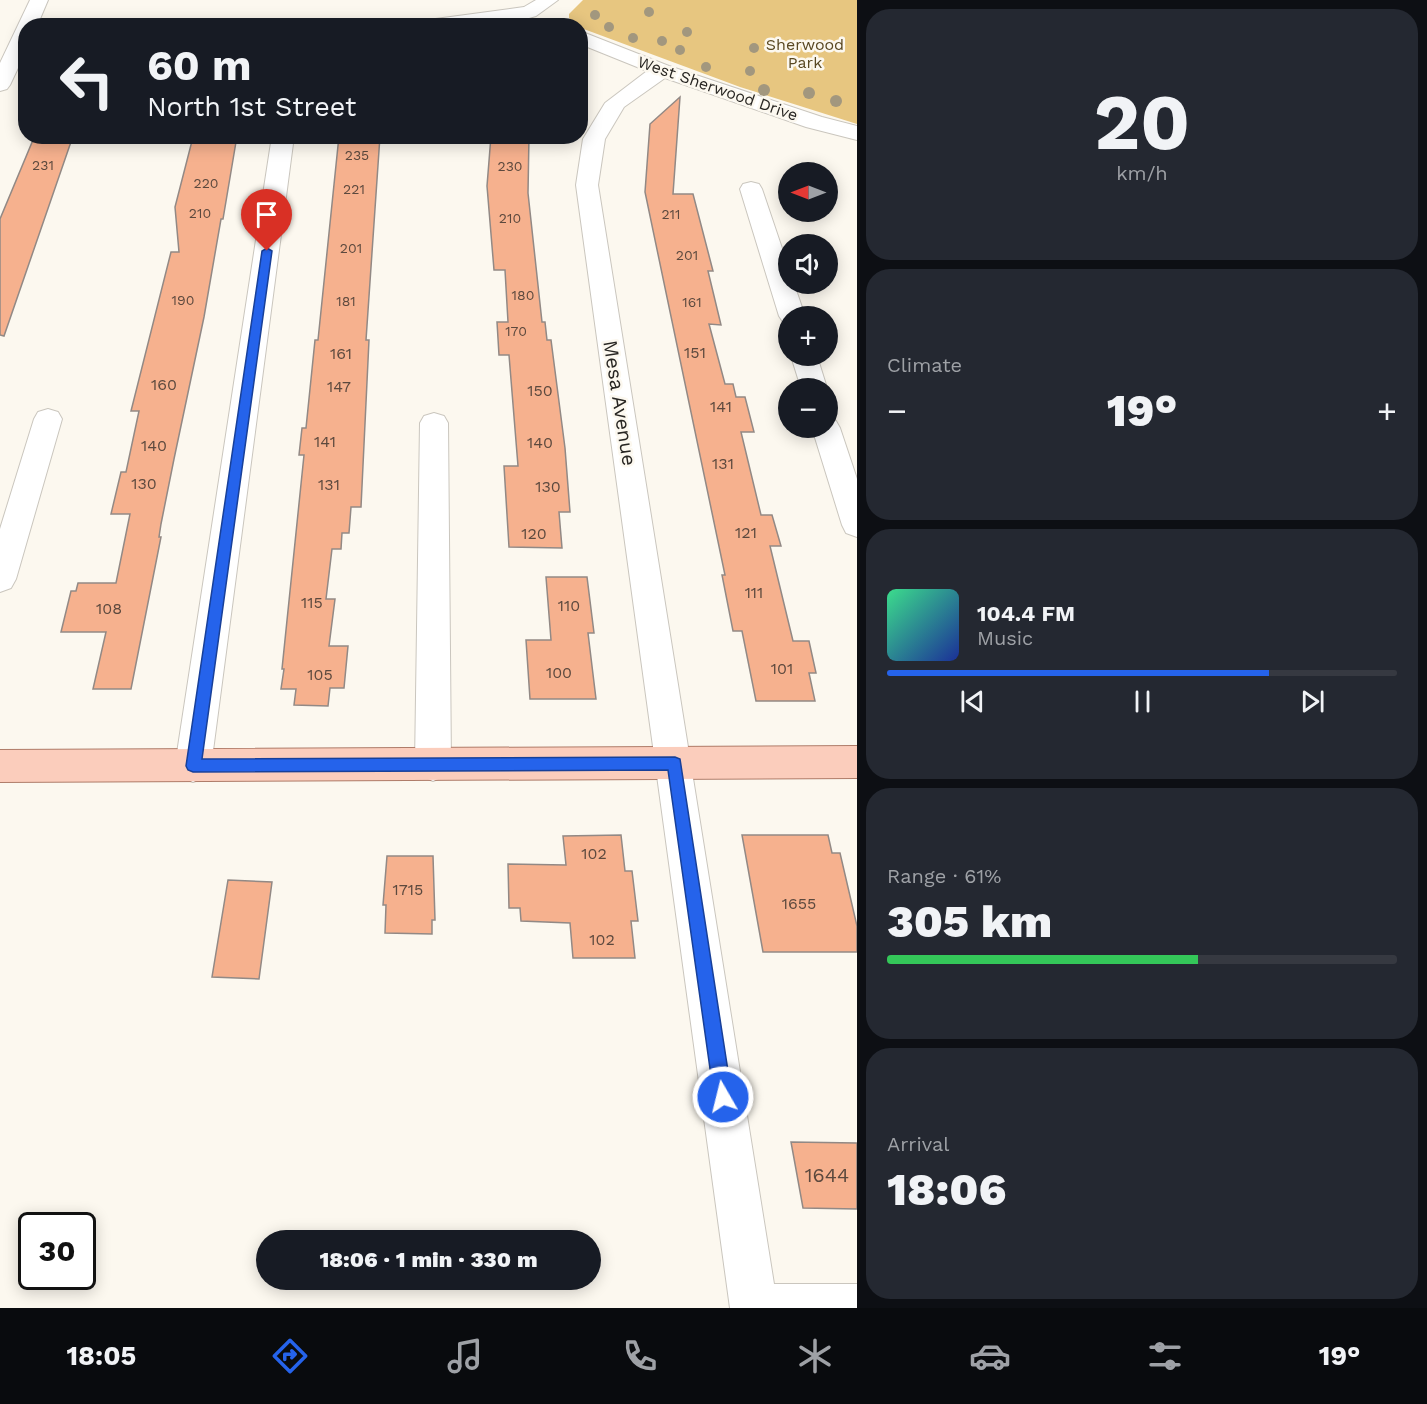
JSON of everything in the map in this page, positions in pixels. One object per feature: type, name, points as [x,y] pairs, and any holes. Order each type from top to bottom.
[{"type":"main road","points":[[0,766],[857,762]]},
{"type":"street","points":[[30,18],[39,0]]},
{"type":"street","points":[[485,18],[528,12],[549,0]]},
{"type":"street","points":[[528,12],[541,18]]},
{"type":"street","name":"West Sherwood Drive","points":[[588,40],[662,70],[814,122],[857,133]]},
{"type":"street","points":[[0,85],[18,45]]},
{"type":"street","name":"Mesa Avenue","points":[[662,70],[616,103],[594,140],[587,185],[675,764],[754,1308]]},
{"type":"street","points":[[193,766],[282,144]]},
{"type":"street","points":[[751,189],[789,306]]},
{"type":"street","points":[[0,579],[48,419]]},
{"type":"street","points":[[433,765],[434,423]]},
{"type":"street","points":[[829,438],[857,525]]},
{"type":"street","points":[[754,1308],[857,1308]]},
{"type":"green space","name":"Sherwood Park","points":[[583,0],[857,0],[857,124],[740,87],[588,31],[588,18],[569,18],[569,14]]},
{"type":"building","points":[[680,97],[673,194],[693,194],[713,271],[708,271],[721,325],[709,324],[725,384],[733,384],[736,397],[745,397],[754,432],[741,432],[761,515],[772,515],[781,546],[770,546],[793,641],[809,641],[816,673],[809,673],[815,701],[756,701],[742,631],[733,631],[722,575],[725,575],[645,192],[650,124]]},
{"type":"building","points":[[31,144],[70,144],[4,336],[0,335],[0,219]]},
{"type":"building","points":[[191,144],[236,144],[131,689],[93,689],[106,632],[61,632],[71,591],[76,591],[78,583],[116,583],[130,514],[111,514],[121,472],[126,472],[139,411],[131,411],[171,252],[179,252],[175,207]]},
{"type":"building","points":[[338,144],[379,144],[366,340],[369,340],[361,507],[351,507],[349,533],[342,533],[341,549],[332,549],[326,599],[335,599],[329,646],[348,646],[344,688],[330,688],[328,706],[294,705],[296,689],[281,689],[304,455],[299,455],[302,428],[306,428],[315,340],[318,340]]},
{"type":"building","points":[[490,144],[529,144],[528,193],[542,322],[545,322],[547,340],[551,340],[565,448],[570,512],[559,512],[562,548],[509,547],[504,466],[518,466],[509,355],[499,355],[497,322],[508,322],[505,270],[494,270],[487,186]]},
{"type":"building","points":[[546,577],[587,577],[594,633],[588,633],[596,699],[530,699],[526,640],[551,640]]},
{"type":"building","points":[[621,835],[625,871],[632,871],[638,921],[631,921],[635,958],[573,958],[570,923],[521,921],[520,908],[509,908],[508,864],[566,865],[563,836]]},
{"type":"building","points":[[742,835],[828,835],[832,853],[840,853],[857,926],[857,952],[763,952]]},
{"type":"building","points":[[387,856],[433,856],[435,920],[432,920],[432,934],[385,933],[386,905],[383,905]]},
{"type":"building","points":[[228,880],[272,882],[259,979],[212,977]]},
{"type":"building","points":[[791,1142],[857,1143],[857,1209],[803,1208]]},
{"type":"route","points":[[267,251],[193,766],[675,764],[723,1097]]}]
